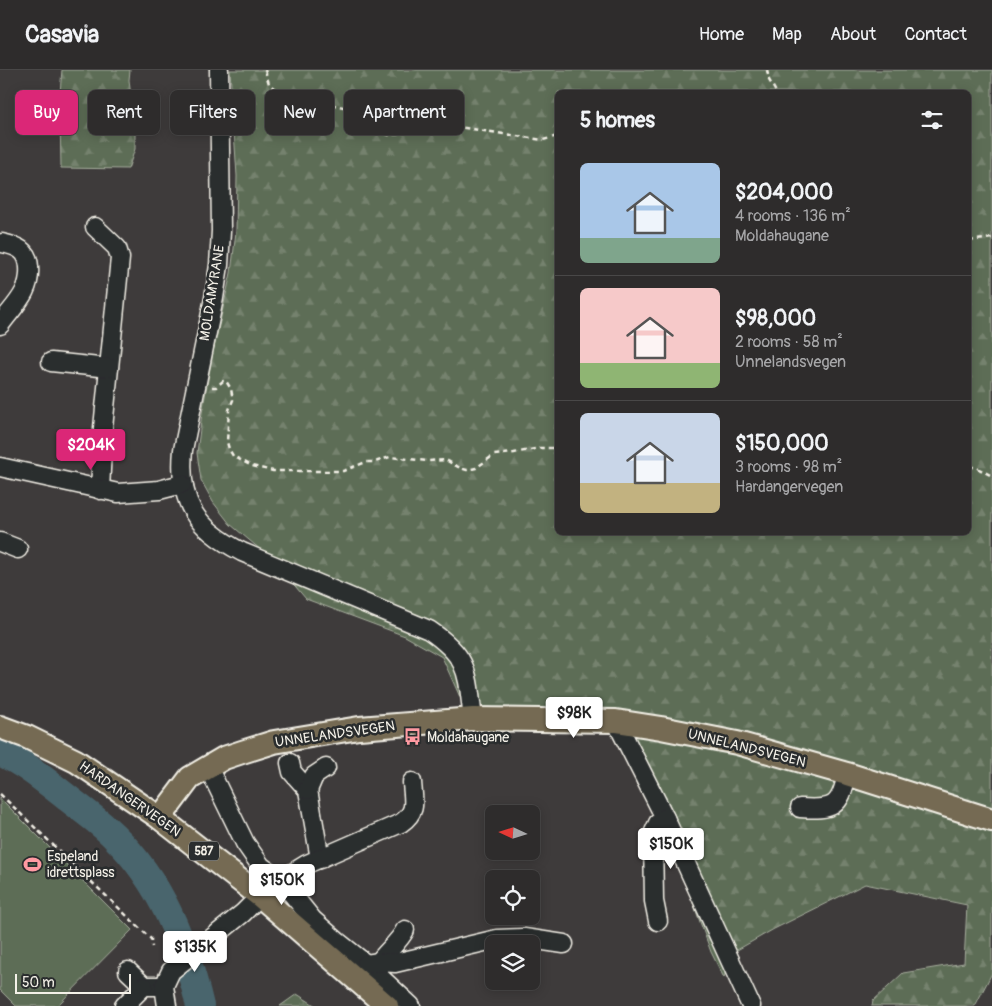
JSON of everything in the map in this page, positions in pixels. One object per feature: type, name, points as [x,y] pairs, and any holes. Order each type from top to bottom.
[{"type":"main road","name":"UNNELANDSVEGEN","points":[[160,818],[190,778],[208,767],[242,752],[274,742],[359,728],[473,719],[616,721],[662,728],[737,743],[847,774],[992,820]]},
{"type":"main road","name":"HARDANGERVEGEN","points":[[0,727],[27,737],[76,761],[160,818],[260,896],[387,1006]]},
{"type":"street","name":"MOLDAMYRANE","points":[[182,484],[181,466],[183,450],[214,298],[222,231],[219,70]]},
{"type":"street","points":[[95,227],[117,248],[120,258],[109,368],[100,490]]},
{"type":"street","points":[[0,325],[27,288],[29,278],[29,263],[25,253],[20,248],[2,243]]},
{"type":"street","points":[[51,362],[109,368]]},
{"type":"street","points":[[0,467],[57,478],[118,493],[159,490],[182,484],[196,516],[207,530],[224,543],[421,627],[442,639],[460,657],[466,671],[473,719]]},
{"type":"street","points":[[0,542],[18,549]]},
{"type":"street","points":[[616,721],[665,818],[751,1006]]},
{"type":"street","points":[[290,762],[292,772],[308,790],[320,859]]},
{"type":"street","points":[[208,767],[244,843],[261,866],[281,880],[313,920],[337,942],[372,963],[412,1006]]},
{"type":"street","points":[[308,790],[314,776],[326,768]]},
{"type":"street","points":[[800,808],[820,809],[835,803],[842,794],[847,774]]},
{"type":"street","points":[[281,880],[307,864],[401,823],[410,817],[413,812],[412,782]]},
{"type":"street","points":[[658,921],[654,901],[653,834],[658,823],[665,818]]},
{"type":"street","points":[[124,1006],[144,986],[167,978],[198,949],[243,913],[260,896]]},
{"type":"street","points":[[372,963],[389,949],[402,936],[405,930]]},
{"type":"street","points":[[372,963],[394,963],[511,937],[564,944]]},
{"type":"street","points":[[128,971],[144,986]]},
{"type":"street","points":[[167,978],[167,1006]]},
{"type":"path","points":[[265,70],[269,84],[276,90],[300,95],[307,99],[352,108],[376,130],[390,135],[418,129],[432,132],[459,127],[543,140],[555,137]]},
{"type":"path","points":[[767,70],[769,80],[775,90]]},
{"type":"path","points":[[971,241],[992,238]]},
{"type":"path","points":[[196,386],[214,388],[223,382],[232,388],[233,400],[229,410],[229,449],[233,456],[252,466],[273,471],[343,471],[366,462],[375,462],[390,457],[427,461],[446,460],[467,470],[476,468],[494,455],[540,448],[555,448]]},
{"type":"path","points":[[971,466],[992,476]]},
{"type":"path","points":[[0,794],[151,939],[152,947]]},
{"type":"green space","points":[[62,70],[130,70],[130,90],[88,90],[88,135],[135,135],[135,149],[128,169],[61,168],[60,135],[78,135],[78,90],[60,90]]},
{"type":"green space","points":[[230,70],[992,70],[992,973],[975,1006],[872,1006],[873,1001],[903,973],[964,963],[967,905],[865,884],[774,929],[730,954],[724,978],[711,952],[640,758],[626,730],[480,723],[464,706],[442,657],[405,636],[306,599],[274,561],[230,524],[213,502],[201,480],[197,453],[202,413],[213,352],[231,273],[236,232],[237,176],[234,135],[255,135],[255,90],[231,90]]},
{"type":"green space","name":"Espeland idrettsplass","points":[[0,798],[132,930],[57,1006],[16,1006],[0,990]]},
{"type":"green space","points":[[297,994],[316,1006],[280,1006]]},
{"type":"waterway","points":[[0,752],[53,786],[103,826],[130,853],[145,872],[158,893],[179,936],[200,1006]]},
{"type":"place","name":"Moldahaugane","points":[[413,737]]},
{"type":"place","name":"Espeland idrettsplass","points":[[33,864]]}]
